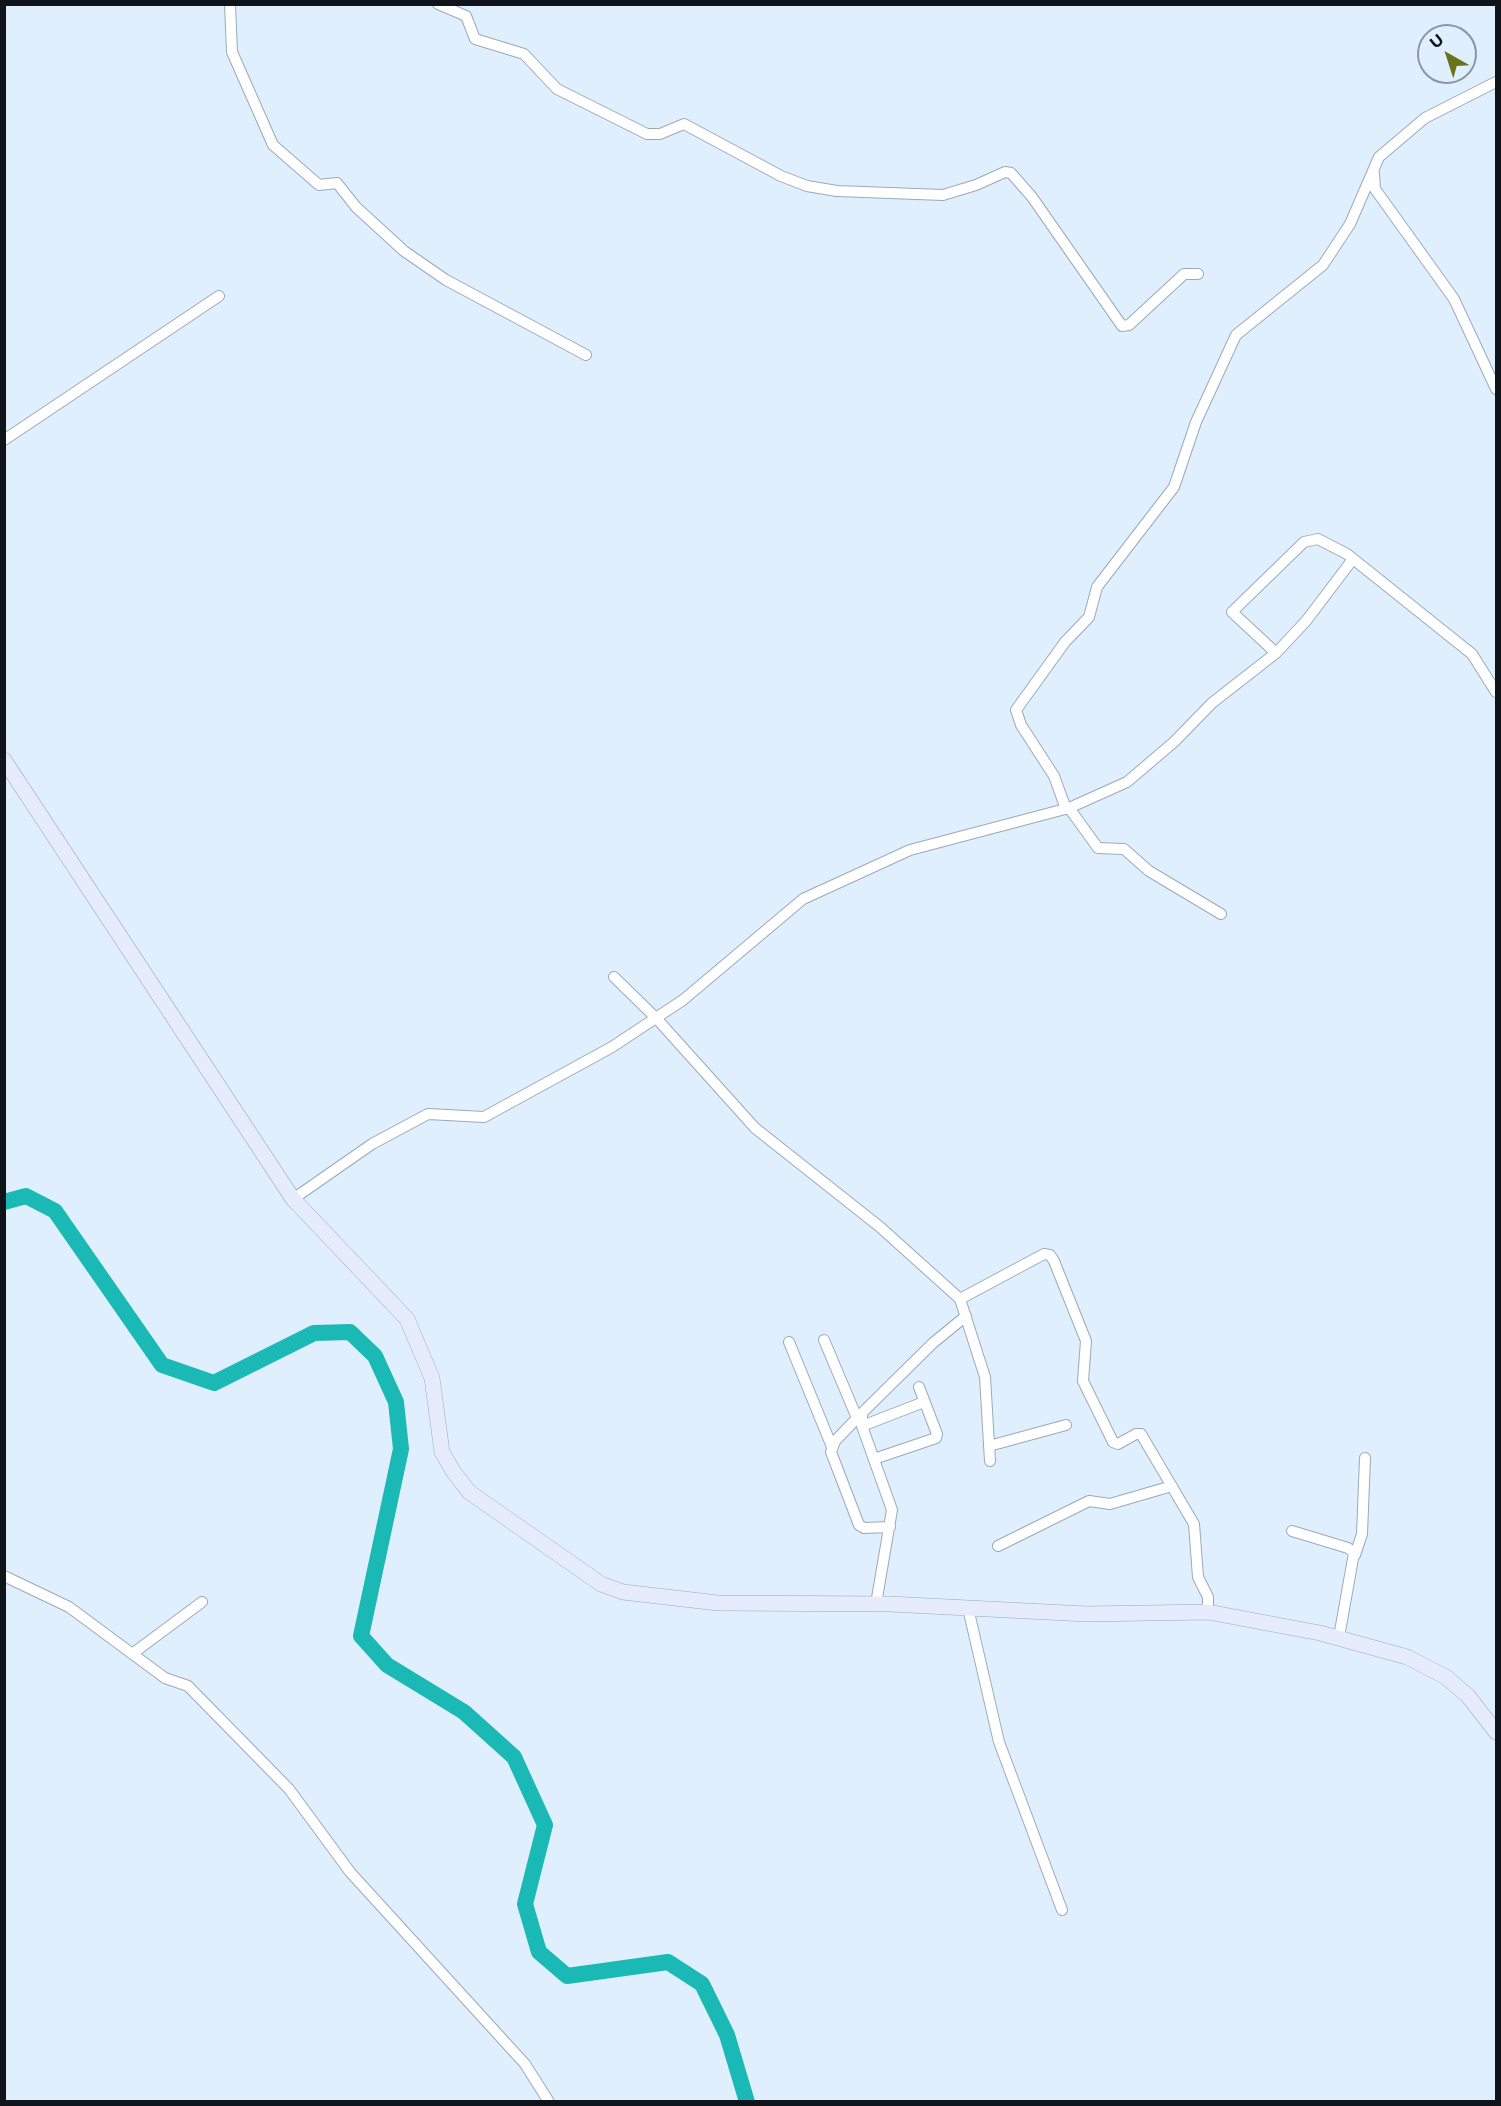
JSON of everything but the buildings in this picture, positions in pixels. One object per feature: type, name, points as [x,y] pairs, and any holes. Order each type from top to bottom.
[{"type":"street","points":[[230,4],[232,52],[273,145],[319,185],[337,183],[356,207],[404,250],[446,280],[586,355]]},
{"type":"street","points":[[438,4],[466,16],[475,39],[524,54],[557,89],[647,134],[660,134],[684,124],[771,171],[807,186],[837,191],[943,195],[976,185],[1005,172],[1011,173],[1032,197],[1122,327],[1129,325],[1184,274],[1198,274]]},
{"type":"street","points":[[1221,914],[1149,871],[1124,849],[1098,848],[1068,809],[1054,776],[1021,725],[1016,710],[1065,642],[1089,617],[1097,587],[1174,487],[1196,422],[1236,335],[1323,265],[1350,224],[1378,158],[1425,118],[1497,82]]},
{"type":"street","points":[[1378,158],[1372,179],[1374,189],[1454,299],[1497,389]]},
{"type":"street","points":[[4,440],[219,296]]},
{"type":"street","points":[[1276,653],[1232,612],[1304,542],[1318,539],[1353,558],[1472,654],[1497,692]]},
{"type":"street","points":[[292,1198],[343,1162],[428,1114],[484,1117],[612,1047],[657,1019],[803,899],[910,850],[1068,809],[1127,782],[1174,742],[1212,703],[1276,653],[1317,607],[1353,558]]},
{"type":"street","points":[[4,760],[292,1198],[407,1319],[432,1378],[442,1452],[470,1492],[602,1584],[624,1592],[718,1603],[876,1604],[1087,1614],[1208,1612],[1339,1637],[1407,1657],[1446,1677],[1468,1696],[1497,1732]]},
{"type":"street","points":[[614,977],[657,1019],[755,1128],[880,1227],[960,1299],[985,1377],[990,1461]]},
{"type":"street","points":[[960,1299],[1044,1254],[1050,1255],[1086,1341],[1083,1381],[1113,1442],[1118,1444],[1136,1434],[1141,1434],[1194,1524],[1198,1576],[1208,1597],[1208,1612]]},
{"type":"street","points":[[831,1447],[933,1343],[966,1317]]},
{"type":"street","points":[[824,1340],[860,1419],[891,1506],[890,1527],[876,1604]]},
{"type":"street","points":[[789,1342],[860,1526],[864,1528],[890,1527]]},
{"type":"street","points":[[874,1459],[936,1438],[937,1434],[919,1388]]},
{"type":"street","points":[[860,1419],[924,1402]]},
{"type":"street","points":[[989,1446],[1066,1425]]},
{"type":"street","points":[[1339,1637],[1355,1555],[1362,1534],[1365,1458]]},
{"type":"street","points":[[998,1545],[1089,1501],[1110,1504],[1172,1486]]},
{"type":"street","points":[[1292,1531],[1348,1548],[1355,1555]]},
{"type":"street","points":[[4,1576],[69,1607],[165,1678],[188,1686],[289,1789],[350,1872],[525,2064],[549,2102]]},
{"type":"street","points":[[132,1654],[202,1602]]},
{"type":"street","points":[[968,1608],[999,1743],[1062,1910]]},
{"type":"waterway","points":[[4,1202],[26,1196],[55,1211],[162,1365],[214,1383],[314,1333],[350,1332],[375,1356],[396,1402],[401,1449],[361,1636],[387,1665],[464,1712],[514,1757],[545,1825],[525,1904],[539,1952],[567,1976],[668,1962],[702,1984],[727,2035],[747,2102]]}]
